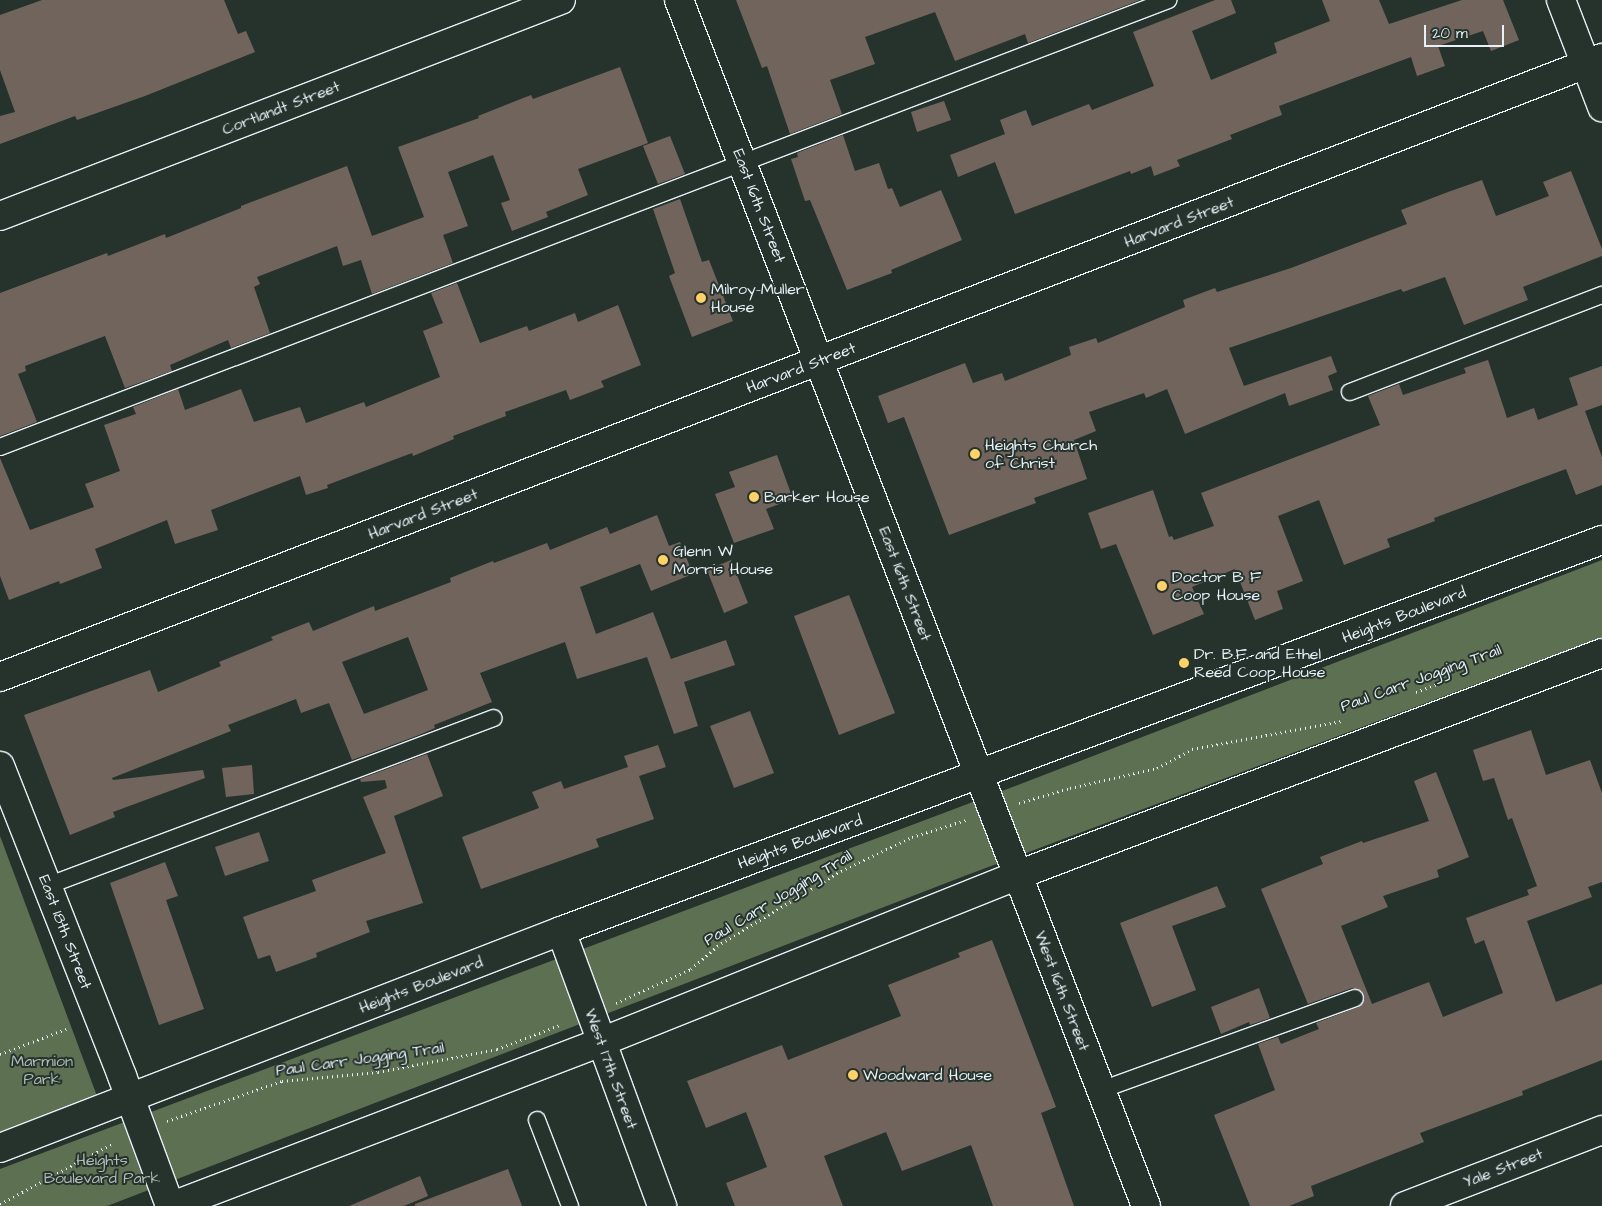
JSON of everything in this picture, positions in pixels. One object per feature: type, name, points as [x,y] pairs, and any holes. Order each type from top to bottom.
[{"type":"street","name":"Cortlandt Street","points":[[0,216],[561,0]]},
{"type":"street","name":"East 16th Street","points":[[680,0],[979,775]]},
{"type":"street","points":[[1561,0],[1594,61],[1602,107]]},
{"type":"street","name":"Harvard Street","points":[[0,678],[1594,61]]},
{"type":"street","name":"Heights Boulevard","points":[[0,1148],[561,931],[1602,540]]},
{"type":"street","points":[[171,1206],[602,1042],[1018,875],[1602,653]]},
{"type":"street","name":"East 18th Street","points":[[0,766],[171,1206]]},
{"type":"street","name":"West 16th Street","points":[[979,775],[1146,1206]]},
{"type":"street","name":"West 17th Street","points":[[561,931],[662,1206]]},
{"type":"street","name":"Yale Street","points":[[1405,1206],[1602,1130]]},
{"type":"lane","points":[[0,447],[1168,0]]},
{"type":"lane","points":[[1350,392],[1602,295]]},
{"type":"lane","points":[[48,886],[493,718]]},
{"type":"lane","points":[[1101,1090],[1355,998]]},
{"type":"lane","points":[[537,1120],[570,1206]]},
{"type":"path","name":"Paul Carr Jogging Trail","points":[[1408,695],[1453,678]]},
{"type":"path","name":"Paul Carr Jogging Trail","points":[[1014,804],[1070,788],[1157,768],[1192,749],[1348,720]]},
{"type":"path","name":"Paul Carr Jogging Trail","points":[[608,1006],[691,969],[717,946],[841,871],[912,837],[966,820]]},
{"type":"path","name":"Paul Carr Jogging Trail","points":[[164,1122],[282,1081],[378,1072],[497,1049],[560,1025]]},
{"type":"path","points":[[0,1054],[66,1029]]},
{"type":"path","points":[[0,1204],[114,1143]]},
{"type":"green space","name":"Heights Boulevard Park","points":[[1602,560],[1602,637],[967,875],[107,1206],[0,1206],[0,1169],[1010,788]]},
{"type":"green space","name":"Marmion Park","points":[[0,836],[97,1096],[0,1132]]},
{"type":"building","points":[[42,0],[224,0],[238,34],[246,31],[255,52],[145,96],[77,120],[75,116],[0,144],[0,116],[15,112],[0,70],[0,15]]},
{"type":"building","points":[[736,0],[1140,0],[1028,43],[1025,34],[955,61],[935,12],[865,37],[875,64],[830,80],[842,114],[790,134],[767,66],[762,68]]},
{"type":"building","points":[[1215,0],[1231,0],[1236,13],[1192,31],[1211,80],[1277,53],[1274,43],[1330,21],[1322,0],[1379,0],[1389,24],[1462,0],[1503,0],[1519,40],[1491,51],[1483,31],[1438,46],[1445,66],[1417,76],[1411,57],[1279,106],[1282,115],[1230,135],[1232,139],[1177,160],[1180,166],[1154,176],[1151,166],[1131,174],[1130,171],[1015,214],[995,162],[958,177],[950,155],[1005,134],[1000,120],[1026,110],[1032,126],[1089,104],[1092,110],[1154,86],[1133,32]]},
{"type":"building","points":[[620,67],[648,143],[578,169],[588,195],[546,212],[548,217],[512,231],[501,203],[510,200],[493,155],[448,172],[468,226],[443,235],[453,263],[372,294],[361,260],[343,266],[337,246],[257,277],[260,284],[254,287],[270,333],[231,348],[228,340],[170,365],[172,371],[125,388],[105,336],[25,366],[26,371],[18,374],[37,422],[0,436],[0,293],[107,253],[108,256],[165,234],[166,238],[241,208],[241,206],[347,166],[372,236],[424,217],[398,147],[479,118],[478,116],[531,95],[533,99]]},
{"type":"building","points":[[944,101],[951,120],[917,132],[911,112]]},
{"type":"building","points":[[843,135],[855,171],[879,163],[888,189],[892,188],[900,207],[941,190],[962,240],[891,270],[892,273],[847,290],[810,200],[805,201],[791,159],[798,157],[797,153]]},
{"type":"building","points":[[670,136],[685,174],[658,184],[643,146]]},
{"type":"building","points":[[1571,171],[1602,249],[1602,256],[1523,287],[1528,300],[1464,325],[1445,277],[1403,292],[1401,289],[1229,348],[1244,386],[1331,356],[1337,372],[1328,376],[1333,390],[1289,406],[1285,393],[1185,434],[1167,389],[1146,398],[1144,393],[1089,412],[1096,431],[1074,440],[1087,479],[1034,498],[1036,503],[949,535],[904,417],[888,423],[878,396],[965,363],[973,383],[1002,373],[1005,381],[1071,355],[1069,347],[1096,338],[1098,343],[1185,307],[1183,300],[1215,288],[1217,292],[1291,268],[1407,224],[1401,210],[1448,192],[1482,180],[1496,216],[1549,196],[1543,182]]},
{"type":"building","points":[[680,199],[702,262],[709,260],[733,321],[692,337],[669,276],[675,273],[653,209]]},
{"type":"building","points":[[457,283],[480,343],[527,326],[529,331],[575,313],[578,322],[618,305],[641,365],[601,381],[604,387],[570,400],[566,390],[505,412],[506,416],[453,436],[454,439],[413,456],[412,453],[327,485],[328,488],[306,495],[300,476],[211,510],[218,530],[175,544],[167,520],[95,549],[102,568],[60,584],[59,581],[9,600],[0,576],[0,458],[30,530],[94,507],[85,484],[120,471],[104,425],[136,414],[133,407],[178,389],[185,410],[241,389],[254,422],[300,407],[306,423],[364,402],[366,407],[440,377],[423,331],[443,323],[431,293]]},
{"type":"building","points":[[1488,360],[1507,418],[1534,408],[1538,420],[1578,405],[1569,378],[1602,366],[1602,405],[1585,411],[1602,457],[1602,485],[1576,495],[1566,469],[1434,518],[1435,521],[1387,539],[1390,547],[1344,565],[1319,500],[1278,516],[1303,581],[1277,591],[1283,609],[1255,620],[1235,569],[1192,587],[1204,614],[1153,635],[1116,544],[1101,549],[1088,513],[1153,490],[1169,537],[1172,536],[1174,540],[1214,526],[1201,493],[1380,425],[1368,396],[1399,384],[1403,395],[1466,373],[1464,368]]},
{"type":"building","name":"Barker House","points":[[777,455],[793,499],[766,509],[774,529],[734,543],[715,494],[735,487],[729,472]]},
{"type":"building","points":[[657,515],[669,546],[680,542],[693,574],[651,591],[640,564],[580,587],[596,634],[653,612],[671,659],[726,640],[735,665],[684,682],[698,726],[674,734],[647,657],[577,679],[565,642],[480,673],[492,702],[434,725],[435,728],[419,735],[352,760],[329,703],[301,713],[296,699],[228,725],[231,731],[112,778],[113,780],[203,770],[205,778],[113,812],[115,817],[70,835],[24,715],[150,670],[158,692],[221,666],[219,662],[273,640],[271,637],[309,622],[313,631],[374,606],[375,611],[451,582],[450,578],[493,561],[494,563],[547,543],[550,550],[607,527],[610,534]],"holes":[[[408,637],[428,690],[364,714],[342,662]]]},
{"type":"building","points":[[731,560],[748,603],[724,613],[707,570]]},
{"type":"building","points":[[849,595],[895,713],[839,735],[794,616]]},
{"type":"building","points":[[750,711],[774,773],[734,788],[710,726]]},
{"type":"building","points":[[1531,730],[1546,775],[1590,760],[1602,793],[1602,882],[1588,887],[1592,897],[1527,921],[1556,1002],[1602,984],[1602,1060],[1522,1091],[1523,1095],[1420,1133],[1424,1142],[1311,1186],[1314,1196],[1289,1206],[1250,1206],[1214,1115],[1275,1090],[1258,1044],[1278,1037],[1281,1044],[1319,1029],[1316,1023],[1358,1007],[1365,999],[1362,991],[1352,988],[1308,1004],[1261,889],[1323,864],[1320,857],[1362,841],[1363,843],[1429,821],[1414,781],[1436,772],[1469,857],[1437,870],[1439,877],[1383,896],[1388,907],[1341,926],[1372,1004],[1429,982],[1443,1017],[1503,993],[1484,940],[1475,944],[1466,918],[1529,895],[1527,890],[1537,886],[1512,818],[1508,820],[1494,778],[1483,781],[1473,750]]},
{"type":"building","points":[[658,745],[666,767],[639,776],[654,819],[596,839],[599,847],[481,889],[462,837],[539,808],[532,792],[561,781],[564,789],[628,767],[624,756]]},
{"type":"building","points":[[427,754],[443,796],[394,816],[423,903],[366,921],[370,932],[316,953],[317,957],[276,972],[270,955],[258,959],[243,917],[316,891],[312,880],[386,853],[363,797],[387,788],[385,780],[361,782],[360,779]]},
{"type":"building","points":[[252,765],[254,794],[226,797],[222,768]]},
{"type":"building","points":[[259,832],[269,861],[225,876],[215,847]]},
{"type":"building","points":[[165,862],[178,896],[166,900],[204,1009],[159,1025],[110,883]]},
{"type":"building","points":[[1217,886],[1226,907],[1172,926],[1196,990],[1152,1007],[1120,923]]},
{"type":"building","points":[[992,940],[1056,1107],[1041,1113],[1074,1206],[993,1206],[971,1145],[902,1171],[886,1132],[824,1156],[843,1206],[735,1206],[726,1183],[767,1167],[746,1112],[706,1128],[687,1081],[782,1045],[788,1060],[901,1016],[888,985],[960,957],[958,953]]},
{"type":"building","points":[[1259,988],[1270,1018],[1250,1025],[1249,1022],[1221,1034],[1211,1007]]},
{"type":"building","points":[[508,1169],[522,1206],[415,1206],[415,1204]]},
{"type":"building","points":[[420,1176],[428,1196],[404,1206],[349,1206]]},
{"type":"place","name":"Milroy-Muller House","points":[[701,298]]},
{"type":"place","name":"Heights Church of Christ","points":[[975,454]]},
{"type":"place","name":"Barker House","points":[[754,497]]},
{"type":"place","name":"Glenn W Morris House","points":[[663,560]]},
{"type":"place","name":"Doctor B F Coop House","points":[[1162,586]]},
{"type":"place","name":"Dr. B.F. and Ethel Reed Coop House","points":[[1184,663]]},
{"type":"place","name":"Woodward House","points":[[853,1075]]}]
